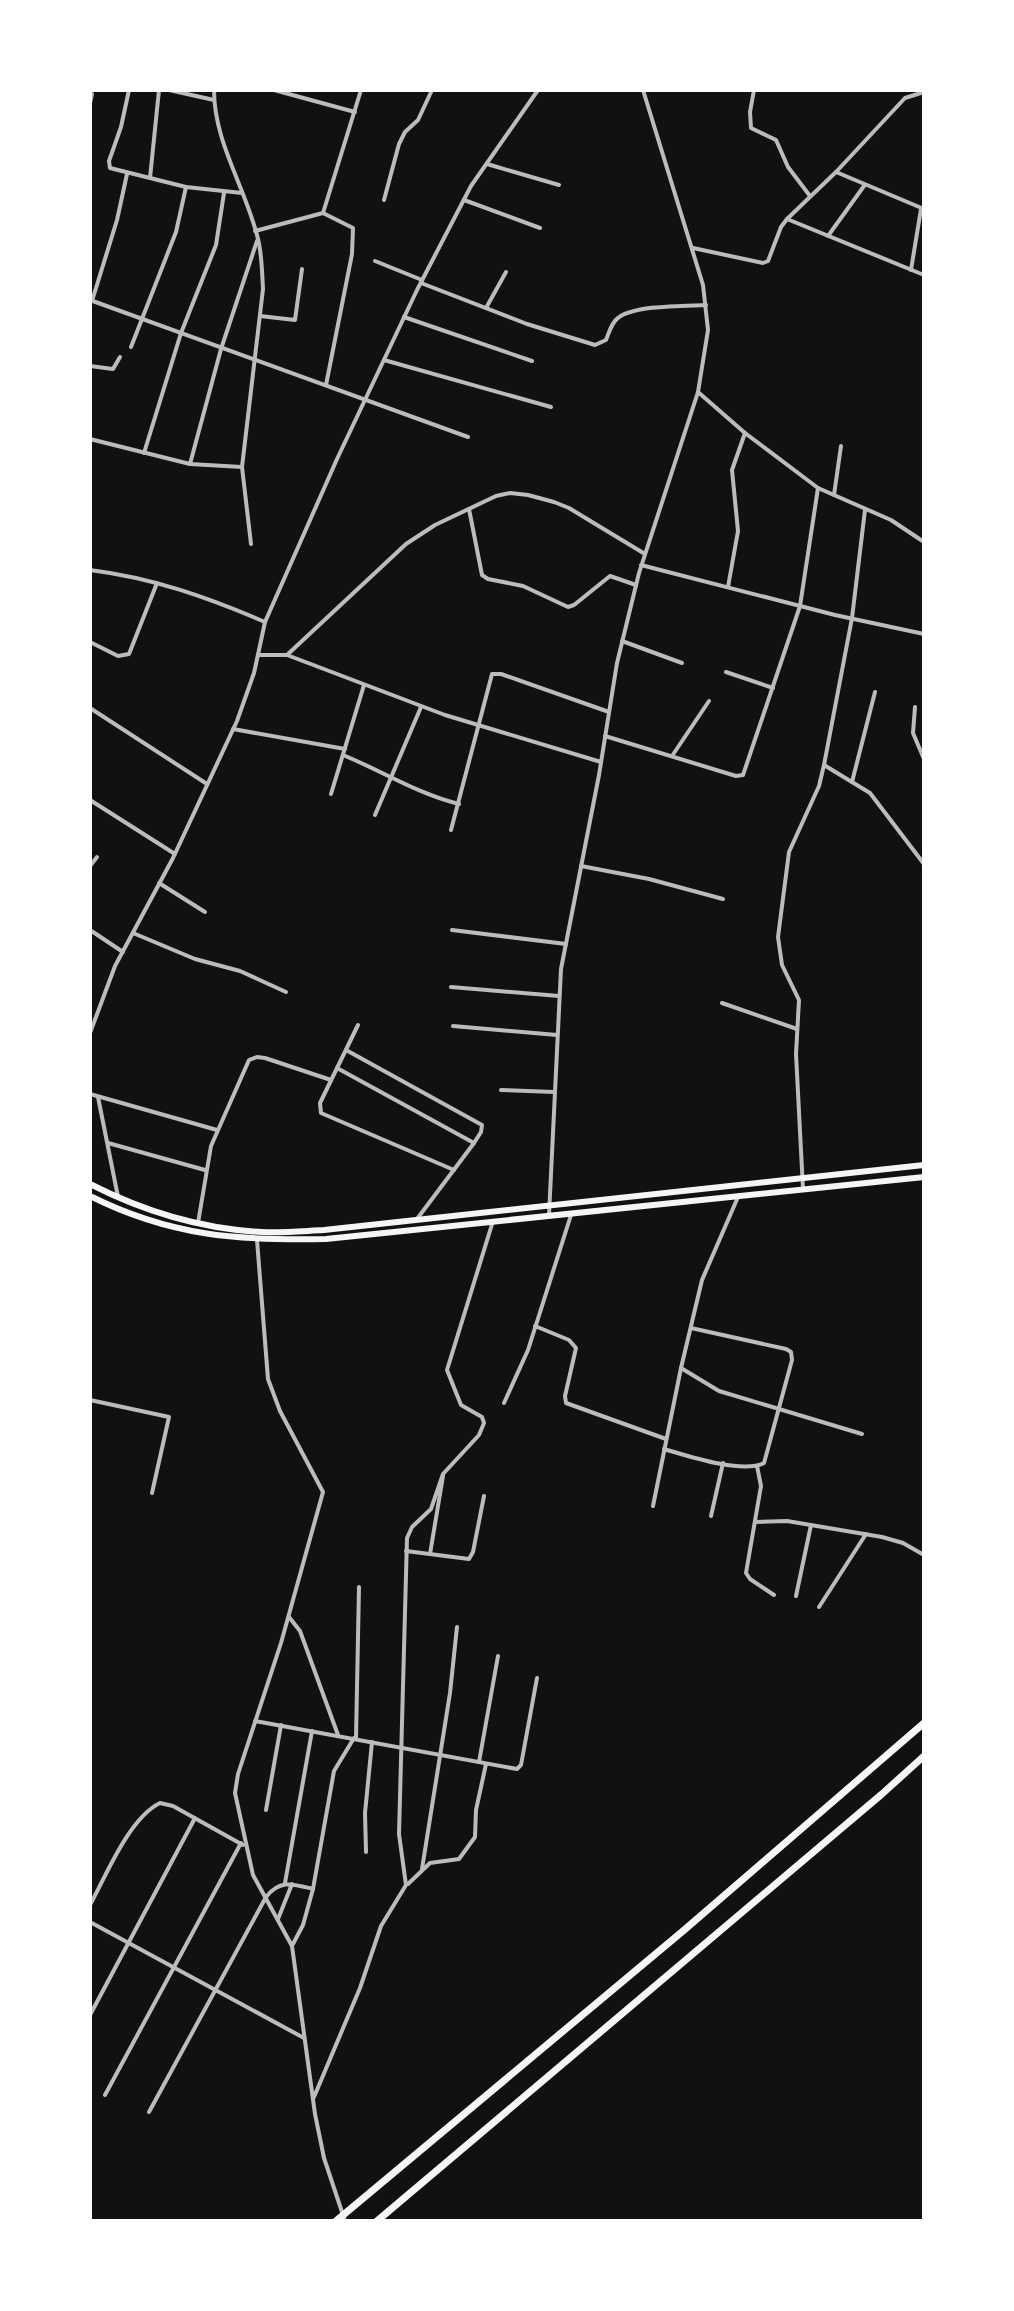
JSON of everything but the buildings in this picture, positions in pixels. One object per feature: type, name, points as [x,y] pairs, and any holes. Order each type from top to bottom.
[{"type":"highway","points":[[341,2219],[924,1723]]},
{"type":"highway","points":[[377,2221],[924,1756]]},
{"type":"main road","points":[[90,1184],[160,1213],[198,1223],[262,1232],[324,1230],[924,1165]]},
{"type":"main road","points":[[90,1196],[158,1224],[208,1235],[257,1240],[326,1239],[924,1177]]},
{"type":"street","points":[[129,90],[109,165],[113,170],[186,187],[242,193]]},
{"type":"street","points":[[150,178],[159,90]]},
{"type":"street","points":[[169,90],[214,101]]},
{"type":"street","points":[[214,90],[219,131],[258,238],[263,289],[242,467],[251,544]]},
{"type":"street","points":[[274,90],[355,112]]},
{"type":"street","points":[[323,213],[336,162],[361,90]]},
{"type":"street","points":[[384,200],[399,144],[405,132],[418,120],[432,90]]},
{"type":"street","points":[[90,1033],[123,952],[175,854],[233,729],[258,655],[265,622],[404,317],[464,200],[538,90]]},
{"type":"street","points":[[549,1215],[559,996],[566,944],[622,641],[641,565],[698,392],[707,343],[706,305],[693,248],[643,90]]},
{"type":"street","points":[[754,90],[751,128],[776,140],[788,167],[810,196]]},
{"type":"street","points":[[90,91],[90,103]]},
{"type":"street","points":[[693,248],[766,262],[787,219],[905,98],[924,92]]},
{"type":"street","points":[[487,164],[559,185]]},
{"type":"street","points":[[836,172],[923,209],[911,270]]},
{"type":"street","points":[[127,174],[117,220],[91,300],[468,437]]},
{"type":"street","points":[[828,236],[864,186]]},
{"type":"street","points":[[131,347],[176,232],[186,187]]},
{"type":"street","points":[[144,453],[181,333],[216,245],[224,193]]},
{"type":"street","points":[[464,200],[540,228]]},
{"type":"street","points":[[255,231],[323,213],[352,226],[354,234],[326,385]]},
{"type":"street","points":[[787,219],[924,275]]},
{"type":"street","points":[[190,464],[221,349],[258,238]]},
{"type":"street","points":[[375,261],[527,324],[600,345],[621,315],[706,305]]},
{"type":"street","points":[[260,316],[291,322],[295,320],[302,269]]},
{"type":"street","points":[[486,308],[506,272]]},
{"type":"street","points":[[404,317],[532,361]]},
{"type":"street","points":[[90,366],[113,369],[120,357]]},
{"type":"street","points":[[384,360],[551,407]]},
{"type":"street","points":[[698,392],[745,433],[818,488],[891,520],[924,542]]},
{"type":"street","points":[[728,587],[738,531],[732,470],[745,433]]},
{"type":"street","points":[[90,439],[190,464],[242,467]]},
{"type":"street","points":[[834,496],[841,446]]},
{"type":"street","points":[[605,736],[741,776],[800,606],[818,488]]},
{"type":"street","points":[[287,655],[406,544],[496,496],[510,493],[569,508],[645,554]]},
{"type":"street","points":[[469,509],[482,575],[488,579],[532,589],[568,607],[610,576],[636,585]]},
{"type":"street","points":[[803,1189],[798,994],[782,965],[778,937],[789,852],[819,786],[824,765],[852,618],[865,510]]},
{"type":"street","points":[[641,565],[924,634]]},
{"type":"street","points":[[90,570],[200,594],[265,622]]},
{"type":"street","points":[[90,642],[118,656],[129,654],[157,583]]},
{"type":"street","points":[[622,641],[682,663]]},
{"type":"street","points":[[258,655],[287,655],[421,707],[601,762]]},
{"type":"street","points":[[726,672],[773,688]]},
{"type":"street","points":[[451,830],[490,678],[497,673],[609,712]]},
{"type":"street","points":[[331,794],[364,685]]},
{"type":"street","points":[[852,782],[875,692]]},
{"type":"street","points":[[672,756],[709,701]]},
{"type":"street","points":[[375,815],[421,707]]},
{"type":"street","points":[[915,707],[914,739],[924,759]]},
{"type":"street","points":[[90,708],[207,784]]},
{"type":"street","points":[[233,729],[345,749]]},
{"type":"street","points":[[343,755],[392,775],[429,795],[459,804]]},
{"type":"street","points":[[824,765],[870,793],[924,864]]},
{"type":"street","points":[[90,800],[175,854]]},
{"type":"street","points":[[90,866],[97,857]]},
{"type":"street","points":[[581,866],[649,879],[723,899]]},
{"type":"street","points":[[159,883],[205,912]]},
{"type":"street","points":[[90,930],[123,952]]},
{"type":"street","points":[[452,930],[566,944]]},
{"type":"street","points":[[133,933],[195,959],[240,971],[286,992]]},
{"type":"street","points":[[451,987],[559,996]]},
{"type":"street","points":[[722,1003],[797,1029]]},
{"type":"street","points":[[90,1008],[97,1013]]},
{"type":"street","points":[[358,1025],[319,1107],[323,1115],[454,1170]]},
{"type":"street","points":[[453,1026],[557,1035]]},
{"type":"street","points":[[346,1050],[481,1123],[483,1129],[474,1143],[417,1219]]},
{"type":"street","points":[[198,1223],[205,1170],[217,1130],[246,1065],[253,1057],[265,1058],[331,1080]]},
{"type":"street","points":[[337,1068],[474,1143]]},
{"type":"street","points":[[501,1090],[554,1092]]},
{"type":"street","points":[[90,1094],[217,1130]]},
{"type":"street","points":[[98,1097],[118,1197]]},
{"type":"street","points":[[108,1143],[205,1170]]},
{"type":"street","points":[[653,1506],[681,1368],[709,1261],[739,1195]]},
{"type":"street","points":[[504,1403],[535,1326],[572,1213]]},
{"type":"street","points":[[406,1885],[399,1846],[408,1532],[431,1509],[443,1474],[479,1435],[484,1423],[482,1417],[459,1402],[447,1370],[493,1221]]},
{"type":"street","points":[[257,1240],[264,1297],[267,1374],[280,1411],[323,1492],[289,1617],[235,1786],[243,1844],[253,1875],[292,1946],[313,2099],[324,2158],[341,2219]]},
{"type":"street","points":[[535,1326],[569,1340],[576,1348],[566,1403],[666,1439]]},
{"type":"street","points":[[664,1449],[723,1463],[757,1466],[766,1458],[792,1360],[789,1350],[691,1328]]},
{"type":"street","points":[[681,1368],[719,1391],[862,1434]]},
{"type":"street","points":[[90,1400],[169,1417],[152,1493]]},
{"type":"street","points":[[711,1516],[723,1463]]},
{"type":"street","points":[[757,1466],[761,1486],[746,1573],[774,1595]]},
{"type":"street","points":[[430,1555],[443,1474]]},
{"type":"street","points":[[406,1551],[464,1560],[471,1557],[484,1496]]},
{"type":"street","points":[[755,1522],[784,1521],[866,1534],[896,1540],[924,1555]]},
{"type":"street","points":[[796,1596],[811,1525]]},
{"type":"street","points":[[819,1607],[866,1534]]},
{"type":"street","points":[[292,1946],[303,1925],[313,1889],[334,1771],[355,1738],[359,1587]]},
{"type":"street","points":[[289,1617],[300,1631],[338,1735]]},
{"type":"street","points":[[422,1869],[457,1627]]},
{"type":"street","points":[[479,1762],[498,1656]]},
{"type":"street","points":[[255,1721],[515,1769],[521,1766],[537,1678]]},
{"type":"street","points":[[266,1810],[281,1725]]},
{"type":"street","points":[[285,1883],[312,1731]]},
{"type":"street","points":[[366,1852],[365,1813],[372,1742]]},
{"type":"street","points":[[313,2099],[360,1988],[381,1926],[406,1885],[430,1863],[459,1859],[472,1842],[486,1764]]},
{"type":"street","points":[[90,1905],[125,1841],[152,1807],[166,1803],[243,1844]]},
{"type":"street","points":[[90,2015],[195,1818]]},
{"type":"street","points":[[105,2095],[243,1844]]},
{"type":"street","points":[[149,2112],[272,1888],[285,1883],[313,1889]]},
{"type":"street","points":[[278,1919],[292,1884]]},
{"type":"street","points":[[90,1922],[304,2038]]}]
